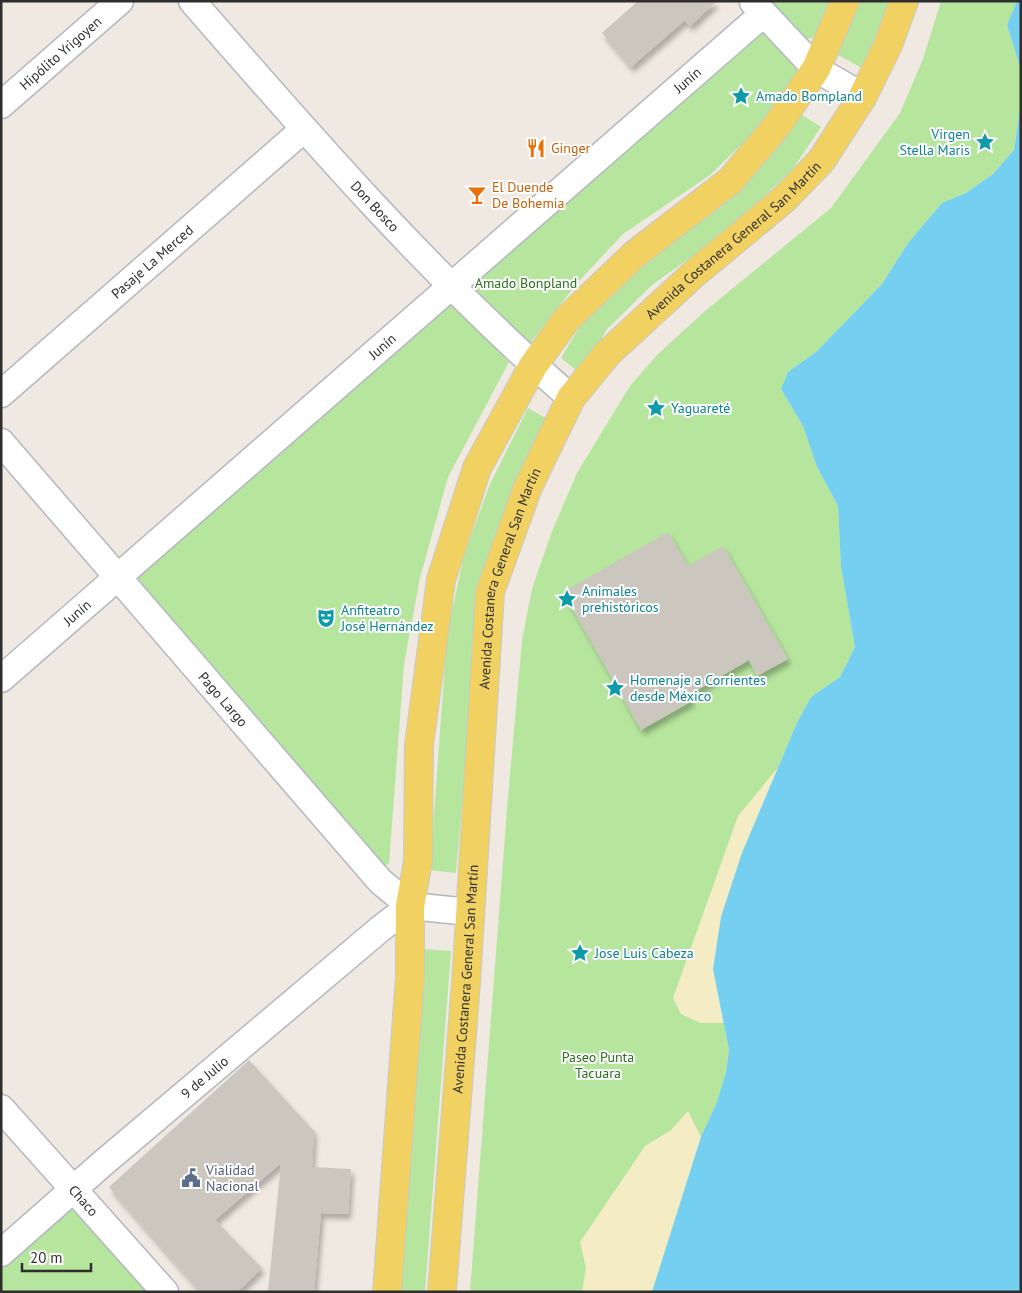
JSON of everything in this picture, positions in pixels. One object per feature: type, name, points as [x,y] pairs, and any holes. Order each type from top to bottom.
[{"type":"main road","points":[[387,1292],[410,976],[410,906],[418,861],[418,745],[441,580],[477,468],[534,366],[566,320],[594,291],[635,254],[730,181],[775,128],[816,69],[845,1]]},
{"type":"main road","name":"Avenida Costanera General San Martín","points":[[442,1292],[466,982],[490,592],[528,488],[571,398],[608,352],[696,273],[783,200],[821,161],[863,96],[888,45],[904,1]]},
{"type":"street","name":"Hipólito Yrigoyen","points":[[1,104],[120,1]]},
{"type":"street","name":"Don Bosco","points":[[192,1],[304,129],[451,286],[534,366],[571,398]]},
{"type":"street","points":[[758,8],[816,69],[863,96]]},
{"type":"street","name":"Junín","points":[[1,679],[451,286],[758,8]]},
{"type":"street","name":"Pasaje La Merced","points":[[1,394],[304,129]]},
{"type":"street","name":"Pago Largo","points":[[1,442],[380,881],[410,906]]},
{"type":"street","points":[[410,906],[470,912]]},
{"type":"street","name":"9 de Julio","points":[[1,1253],[365,942],[410,906]]},
{"type":"street","name":"Chaco","points":[[1,1108],[165,1292]]},
{"type":"green space","points":[[769,1],[830,1],[814,37],[802,41]]},
{"type":"green space","points":[[857,1],[890,1],[862,68],[836,54]]},
{"type":"green space","name":"Paseo Punta Tacuara","points":[[941,1],[1017,1],[1007,25],[1021,70],[1021,103],[1014,150],[993,174],[966,193],[942,203],[908,243],[882,284],[816,352],[788,372],[781,389],[803,426],[817,467],[838,506],[841,567],[855,647],[840,677],[811,697],[796,725],[742,853],[721,917],[719,999],[729,1050],[726,1072],[717,1102],[701,1137],[652,1292],[470,1292],[507,809],[522,640],[532,589],[552,531],[577,473],[630,386],[657,355],[705,311],[831,208],[900,113],[923,59]]},
{"type":"green space","name":"Amado Bonpland","points":[[765,25],[806,71],[776,111],[710,175],[623,234],[579,281],[529,344],[467,281]]},
{"type":"green space","points":[[799,113],[821,127],[792,170],[720,237],[653,284],[607,329],[581,374],[561,358],[583,321]]},
{"type":"green space","name":"Anfiteatro José Hernández","points":[[448,296],[509,362],[448,477],[420,578],[404,664],[389,864],[377,868],[128,577]]},
{"type":"green space","points":[[528,408],[549,420],[479,612],[456,873],[430,870],[447,635],[464,555],[490,484]]},
{"type":"green space","points":[[424,949],[451,951],[425,1292],[397,1292]]},
{"type":"green space","points":[[77,1205],[153,1292],[1,1292],[1,1270]]},
{"type":"sand","points":[[780,765],[742,853],[721,917],[719,999],[725,1023],[700,1023],[681,1014],[673,998],[738,816]]},
{"type":"sand","points":[[688,1111],[701,1137],[652,1292],[582,1292],[586,1268],[580,1242],[645,1146],[671,1130]]},
{"type":"water","points":[[1017,1],[1021,1],[1021,70],[1007,25]]},
{"type":"water","points":[[1021,103],[1021,1292],[652,1292],[701,1137],[717,1102],[726,1072],[729,1050],[713,969],[721,917],[742,853],[796,725],[811,697],[840,677],[855,647],[841,567],[838,506],[817,467],[803,426],[781,389],[788,372],[816,352],[882,284],[908,243],[942,203],[966,193],[993,174],[1014,150]]},
{"type":"building","points":[[638,1],[717,1],[690,26],[685,20],[631,67],[602,33]]},
{"type":"building","points":[[668,532],[688,566],[723,546],[788,659],[757,676],[749,660],[689,695],[692,701],[641,730],[563,592]]},
{"type":"building","name":"Vialidad Nacional","points":[[249,1060],[314,1131],[312,1167],[351,1169],[348,1214],[321,1213],[314,1292],[268,1292],[281,1163],[215,1220],[262,1268],[237,1292],[201,1292],[109,1187]]},
{"type":"place","name":"Amado Bompland","points":[[741,96]]},
{"type":"place","name":"Virgen Stella Maris","points":[[985,142]]},
{"type":"place","name":"Ginger","points":[[536,148]]},
{"type":"place","name":"El Duende De Bohemia","points":[[477,195]]},
{"type":"place","name":"Yaguareté","points":[[656,408]]},
{"type":"place","name":"Animales prehistóricos","points":[[567,599]]},
{"type":"place","name":"Anfiteatro José Hernández","points":[[326,618]]},
{"type":"place","name":"Homenaje a Corrientes desde México","points":[[615,688]]},
{"type":"place","name":"Jose Luis Cabeza","points":[[580,953]]},
{"type":"place","name":"Vialidad Nacional","points":[[191,1178]]}]
